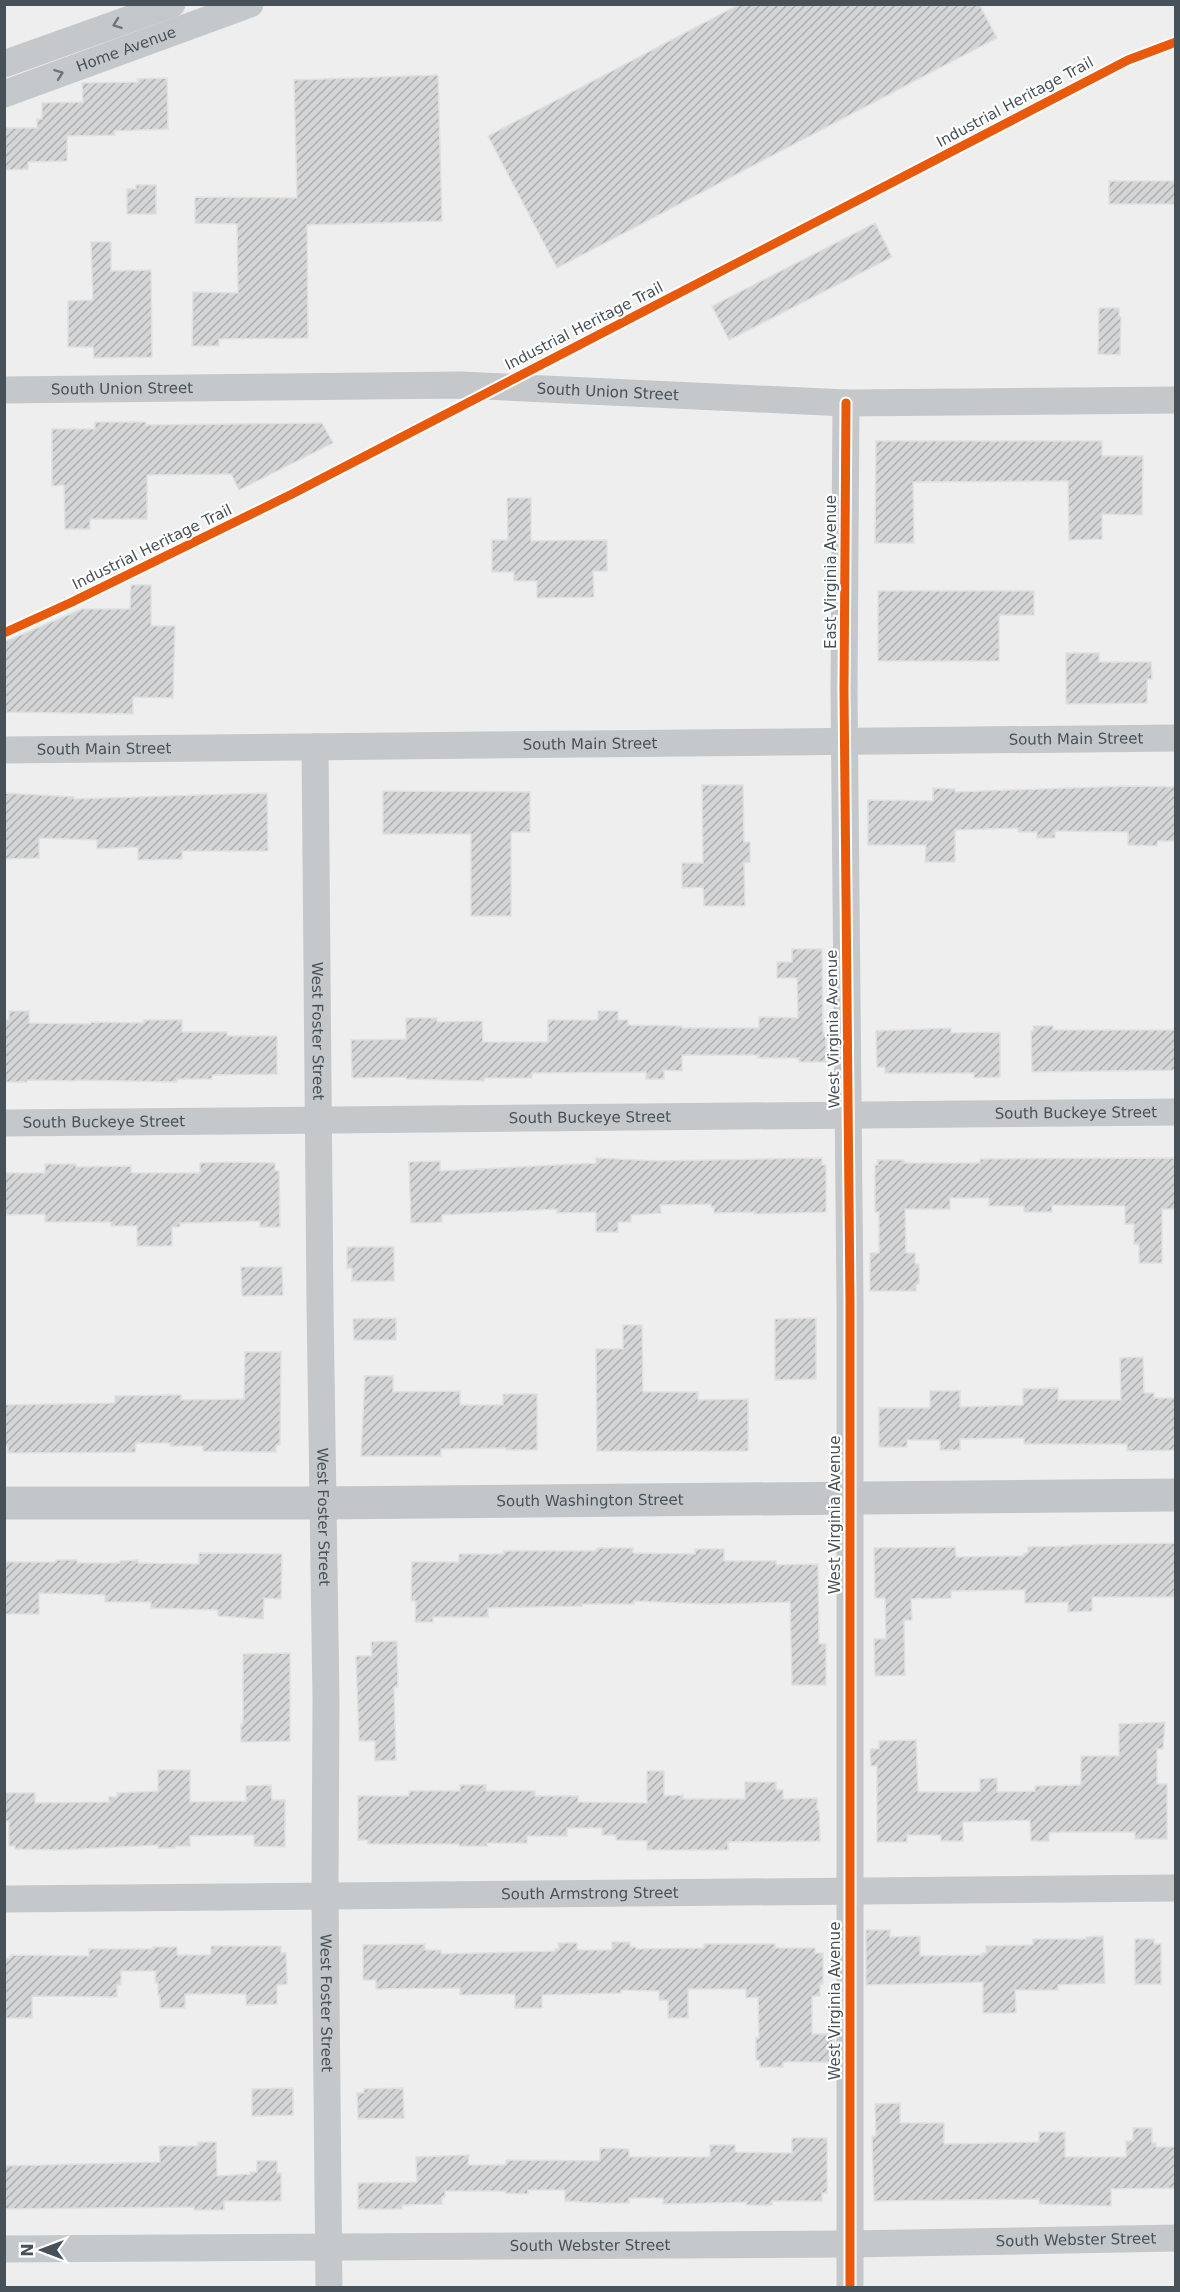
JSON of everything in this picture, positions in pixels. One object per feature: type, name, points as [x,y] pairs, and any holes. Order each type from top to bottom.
[{"type":"main road","name":"South Washington Street","points":[[4,1503],[324,1503],[1176,1495]]},
{"type":"street","name":"Home Avenue","points":[[4,64],[172,4]]},
{"type":"street","name":"Home Avenue","points":[[4,94],[245,5]]},
{"type":"street","name":"South Union Street","points":[[4,390],[460,385],[846,403],[1176,400]]},
{"type":"street","name":"East Virginia Avenue","points":[[845,742],[846,403]]},
{"type":"street","name":"South Main Street","points":[[4,750],[1176,738]]},
{"type":"street","name":"West Virginia Avenue","points":[[845,742],[849,1115],[850,2288]]},
{"type":"street","name":"West Foster Street","points":[[315,747],[326,1700],[325,1896],[329,2288]]},
{"type":"street","name":"South Buckeye Street","points":[[4,1123],[1176,1112]]},
{"type":"street","name":"South Armstrong Street","points":[[4,1899],[1176,1888]]},
{"type":"street","name":"South Webster Street","points":[[4,2249],[849,2244],[1176,2238]]},
{"type":"building","points":[[740,4],[979,4],[997,38],[557,268],[488,136]]},
{"type":"building","points":[[438,75],[442,221],[307,225],[308,338],[219,339],[219,346],[192,346],[193,292],[238,293],[237,224],[195,223],[195,197],[297,198],[294,80]]},
{"type":"building","points":[[167,78],[168,129],[114,131],[115,135],[67,136],[67,161],[28,162],[28,169],[4,170],[4,128],[37,128],[37,119],[42,119],[42,103],[83,102],[82,83],[138,82],[137,79]]},
{"type":"building","points":[[1109,181],[1176,181],[1176,204],[1109,204]]},
{"type":"building","points":[[136,185],[156,185],[156,214],[127,214],[127,189],[136,189]]},
{"type":"building","points":[[875,223],[892,257],[729,340],[712,306]]},
{"type":"building","points":[[91,242],[111,242],[111,271],[151,270],[152,357],[94,358],[93,347],[68,347],[68,301],[93,300]]},
{"type":"building","points":[[1099,308],[1119,308],[1119,317],[1121,317],[1120,355],[1098,354]]},
{"type":"building","points":[[95,422],[146,422],[146,425],[322,423],[333,443],[239,490],[231,474],[147,475],[147,519],[90,519],[90,529],[65,529],[64,485],[52,486],[52,429],[95,429]]},
{"type":"building","points":[[876,441],[1102,441],[1102,456],[1143,456],[1142,515],[1102,514],[1102,539],[1069,540],[1068,481],[913,482],[914,543],[875,543]]},
{"type":"building","points":[[507,498],[531,498],[531,541],[607,540],[607,571],[593,571],[594,597],[537,598],[537,581],[514,581],[514,572],[492,572],[492,540],[508,540]]},
{"type":"building","points":[[131,585],[151,585],[151,626],[175,626],[173,698],[133,697],[133,714],[4,712],[4,642],[82,609],[130,609]]},
{"type":"building","points":[[878,591],[1034,591],[1034,615],[999,615],[999,661],[878,661]]},
{"type":"building","points":[[1066,653],[1099,653],[1099,662],[1151,662],[1152,679],[1147,679],[1147,703],[1066,704]]},
{"type":"building","points":[[702,785],[743,785],[744,842],[750,842],[750,862],[744,863],[745,906],[704,906],[703,887],[682,888],[682,863],[703,863]]},
{"type":"building","points":[[1129,786],[1176,787],[1176,841],[1158,841],[1157,846],[1128,845],[1128,832],[1055,831],[1055,838],[1037,838],[1037,832],[1018,832],[1018,828],[955,830],[955,862],[925,862],[926,845],[868,845],[868,800],[933,801],[933,788],[955,789],[955,792]]},
{"type":"building","points":[[383,791],[530,792],[530,832],[511,832],[511,916],[471,916],[471,834],[383,834]]},
{"type":"building","points":[[4,793],[74,797],[74,799],[267,793],[268,851],[182,851],[182,859],[138,860],[138,847],[97,849],[97,840],[39,838],[39,858],[4,859]]},
{"type":"building","points":[[792,949],[822,949],[823,1033],[826,1033],[826,1062],[799,1062],[799,1058],[758,1058],[758,1055],[682,1055],[682,1071],[664,1070],[664,1079],[646,1079],[646,1072],[532,1073],[532,1078],[484,1078],[484,1081],[406,1079],[406,1077],[352,1078],[351,1040],[406,1039],[406,1018],[437,1018],[437,1022],[482,1021],[483,1042],[548,1042],[548,1020],[598,1020],[598,1011],[618,1011],[618,1020],[628,1020],[628,1025],[682,1026],[682,1028],[759,1028],[759,1017],[798,1018],[797,978],[777,978],[777,962],[792,962]]},
{"type":"building","points":[[9,1011],[29,1011],[29,1023],[144,1023],[144,1020],[182,1020],[182,1032],[227,1032],[227,1036],[277,1036],[277,1074],[212,1075],[212,1079],[177,1079],[177,1082],[27,1080],[27,1082],[4,1082],[4,1020],[9,1020]]},
{"type":"building","points":[[1033,1026],[1053,1026],[1053,1030],[1176,1030],[1176,1070],[1032,1072],[1031,1031],[1034,1031]]},
{"type":"building","points":[[951,1028],[951,1033],[1000,1032],[1000,1077],[974,1078],[974,1073],[885,1073],[885,1067],[877,1067],[876,1031]]},
{"type":"building","points":[[596,1158],[659,1161],[822,1158],[822,1165],[826,1165],[826,1212],[714,1213],[714,1207],[711,1207],[711,1204],[660,1205],[661,1213],[631,1215],[631,1222],[618,1222],[618,1232],[596,1232],[596,1212],[557,1213],[557,1209],[442,1215],[442,1222],[411,1223],[409,1162],[440,1161],[440,1171],[596,1163]]},
{"type":"building","points":[[1176,1158],[1176,1209],[1162,1209],[1162,1263],[1139,1263],[1139,1244],[1134,1244],[1134,1224],[1125,1224],[1125,1206],[1052,1205],[1052,1212],[1024,1212],[1024,1206],[989,1206],[989,1198],[950,1198],[950,1209],[905,1209],[906,1253],[915,1253],[915,1264],[919,1264],[919,1284],[916,1284],[916,1291],[870,1291],[870,1253],[879,1253],[879,1212],[875,1212],[875,1165],[878,1165],[877,1160],[904,1160],[904,1163],[980,1163],[980,1159]]},
{"type":"building","points":[[200,1163],[275,1163],[275,1171],[279,1171],[280,1227],[260,1227],[260,1221],[180,1223],[180,1227],[172,1227],[172,1246],[137,1246],[137,1226],[111,1226],[111,1222],[45,1222],[45,1214],[4,1215],[4,1173],[45,1173],[45,1164],[76,1164],[76,1167],[131,1166],[131,1173],[200,1173]]},
{"type":"building","points":[[347,1247],[394,1247],[394,1281],[352,1281],[352,1268],[347,1268]]},
{"type":"building","points":[[241,1267],[282,1267],[283,1295],[242,1296]]},
{"type":"building","points":[[396,1318],[396,1340],[354,1340],[353,1319]]},
{"type":"building","points":[[816,1318],[816,1379],[775,1380],[775,1319]]},
{"type":"building","points":[[623,1325],[642,1325],[643,1392],[698,1392],[698,1400],[748,1399],[748,1451],[597,1451],[596,1349],[623,1349]]},
{"type":"building","points":[[245,1352],[281,1352],[280,1445],[276,1445],[276,1452],[203,1451],[203,1446],[136,1443],[135,1452],[8,1453],[8,1446],[5,1446],[5,1405],[115,1403],[115,1396],[181,1395],[181,1400],[244,1399]]},
{"type":"building","points":[[1143,1357],[1144,1393],[1154,1393],[1154,1398],[1176,1398],[1176,1450],[1127,1451],[1127,1444],[1024,1444],[1024,1438],[960,1439],[960,1450],[940,1450],[940,1440],[907,1440],[907,1447],[879,1447],[879,1408],[930,1408],[930,1391],[960,1391],[960,1407],[1023,1405],[1023,1389],[1058,1388],[1058,1400],[1121,1400],[1120,1358]]},
{"type":"building","points":[[365,1376],[393,1376],[393,1392],[460,1391],[460,1405],[503,1405],[503,1394],[537,1394],[537,1450],[441,1449],[441,1456],[361,1456]]},
{"type":"building","points":[[1176,1543],[1176,1597],[1092,1597],[1092,1611],[1068,1612],[1068,1602],[1025,1603],[1025,1590],[951,1591],[951,1598],[911,1599],[912,1620],[904,1620],[905,1675],[875,1676],[874,1639],[886,1639],[885,1598],[875,1598],[874,1548],[955,1547],[956,1557],[1024,1556],[1024,1553],[1028,1553],[1028,1547]]},
{"type":"building","points":[[597,1548],[633,1548],[633,1553],[695,1554],[695,1549],[724,1549],[724,1561],[776,1561],[776,1565],[818,1564],[819,1644],[826,1644],[826,1685],[792,1685],[790,1602],[708,1604],[634,1601],[634,1604],[488,1608],[488,1617],[433,1617],[433,1622],[415,1622],[416,1601],[411,1601],[412,1562],[459,1562],[459,1554],[504,1554],[504,1551],[597,1551]]},
{"type":"building","points":[[199,1553],[282,1554],[281,1599],[264,1598],[263,1619],[218,1616],[218,1610],[151,1608],[151,1602],[105,1602],[105,1595],[39,1593],[39,1614],[5,1614],[5,1562],[77,1560],[77,1563],[120,1563],[120,1561],[138,1560],[138,1563],[199,1564]]},
{"type":"building","points":[[397,1641],[398,1687],[394,1687],[396,1760],[375,1761],[375,1741],[359,1741],[356,1656],[372,1656],[371,1642]]},
{"type":"building","points":[[290,1653],[290,1741],[241,1742],[243,1654]]},
{"type":"building","points":[[1165,1722],[1163,1749],[1157,1749],[1157,1784],[1167,1784],[1167,1839],[1135,1839],[1135,1832],[1062,1832],[1049,1833],[1049,1841],[1031,1841],[1030,1820],[963,1822],[963,1841],[941,1841],[941,1835],[907,1835],[907,1842],[877,1842],[877,1766],[871,1766],[870,1749],[879,1749],[879,1741],[916,1740],[918,1792],[980,1791],[980,1779],[997,1778],[997,1792],[1035,1791],[1035,1786],[1081,1785],[1081,1756],[1119,1756],[1119,1724]]},
{"type":"building","points":[[158,1770],[190,1770],[190,1802],[246,1801],[246,1786],[271,1785],[272,1800],[285,1800],[285,1847],[254,1846],[254,1835],[190,1836],[190,1846],[175,1846],[175,1848],[158,1848],[158,1845],[60,1850],[15,1849],[15,1846],[9,1846],[9,1821],[4,1821],[4,1793],[35,1793],[35,1803],[109,1802],[109,1797],[117,1797],[117,1793],[158,1791]]},
{"type":"building","points":[[647,1771],[664,1771],[664,1796],[683,1795],[683,1799],[745,1799],[745,1782],[776,1782],[776,1790],[783,1790],[783,1799],[817,1798],[820,1841],[728,1842],[728,1850],[647,1850],[647,1841],[616,1840],[616,1835],[602,1835],[602,1828],[567,1828],[567,1836],[527,1836],[527,1843],[487,1843],[487,1846],[368,1844],[368,1840],[358,1840],[358,1796],[409,1796],[409,1791],[460,1791],[460,1785],[486,1785],[486,1791],[535,1791],[535,1796],[578,1796],[578,1802],[647,1803]]},
{"type":"building","points":[[866,1930],[890,1930],[890,1937],[920,1936],[920,1956],[983,1955],[982,1953],[986,1953],[986,1946],[1033,1945],[1033,1939],[1086,1939],[1086,1937],[1103,1936],[1105,1983],[1058,1985],[1058,1990],[1015,1990],[1016,2013],[983,2013],[983,1982],[866,1985]]},
{"type":"building","points":[[1135,1939],[1154,1939],[1154,1944],[1161,1944],[1161,1984],[1135,1984]]},
{"type":"building","points":[[612,1942],[630,1942],[630,1947],[636,1947],[636,1949],[704,1948],[704,1944],[775,1944],[775,1948],[815,1948],[815,1953],[823,1953],[823,1984],[820,1984],[820,1996],[812,1996],[812,2034],[834,2034],[834,2062],[783,2062],[783,2067],[760,2067],[760,2060],[756,2060],[756,2038],[759,2038],[758,1997],[746,1998],[746,1989],[688,1989],[688,2018],[668,2018],[668,2000],[659,2000],[659,1991],[621,1990],[621,1993],[542,1995],[542,2008],[515,2008],[515,1994],[460,1995],[460,1988],[376,1989],[376,1980],[363,1980],[363,1945],[425,1944],[425,1950],[441,1950],[441,1954],[555,1951],[559,1949],[558,1943],[577,1943],[577,1950],[612,1950]]},
{"type":"building","points":[[211,1946],[281,1946],[281,1953],[286,1953],[287,1984],[277,1985],[277,2004],[246,2005],[246,1994],[185,1994],[185,2008],[160,2008],[158,1983],[155,1983],[156,1971],[121,1971],[121,1985],[117,1985],[117,1997],[32,1996],[32,2018],[4,2018],[4,1958],[10,1958],[10,1955],[89,1956],[89,1949],[177,1947],[177,1955],[211,1955]]},
{"type":"building","points":[[293,2088],[293,2115],[252,2116],[252,2089]]},
{"type":"building","points":[[403,2088],[404,2118],[358,2119],[357,2093],[364,2093],[364,2089]]},
{"type":"building","points":[[900,2103],[900,2123],[944,2123],[944,2144],[1039,2142],[1039,2132],[1065,2132],[1065,2157],[1126,2157],[1126,2141],[1133,2141],[1133,2128],[1152,2128],[1152,2143],[1156,2143],[1156,2147],[1176,2147],[1176,2188],[1111,2189],[1111,2206],[1039,2204],[1039,2199],[874,2201],[872,2136],[876,2136],[875,2104]]},
{"type":"building","points":[[792,2138],[827,2138],[827,2193],[822,2193],[822,2201],[772,2201],[772,2205],[746,2205],[747,2202],[663,2204],[663,2198],[629,2198],[629,2203],[600,2203],[565,2201],[565,2190],[528,2190],[528,2194],[505,2193],[505,2191],[445,2191],[442,2204],[402,2205],[402,2209],[358,2209],[358,2183],[417,2182],[416,2157],[469,2155],[468,2165],[506,2165],[506,2160],[600,2161],[600,2148],[629,2149],[629,2157],[710,2157],[710,2145],[735,2145],[735,2152],[792,2153]]},
{"type":"building","points":[[198,2142],[216,2142],[217,2176],[250,2174],[250,2172],[257,2172],[257,2161],[277,2161],[277,2173],[281,2173],[281,2201],[224,2201],[224,2210],[194,2210],[194,2207],[4,2209],[4,2166],[160,2162],[159,2146],[198,2146]]},
{"type":"cycle path","name":"Industrial Heritage Trail","points":[[4,633],[292,494],[1128,60],[1176,42]]},
{"type":"cycle path","points":[[846,403],[844,691],[850,1302],[850,2288]]}]
